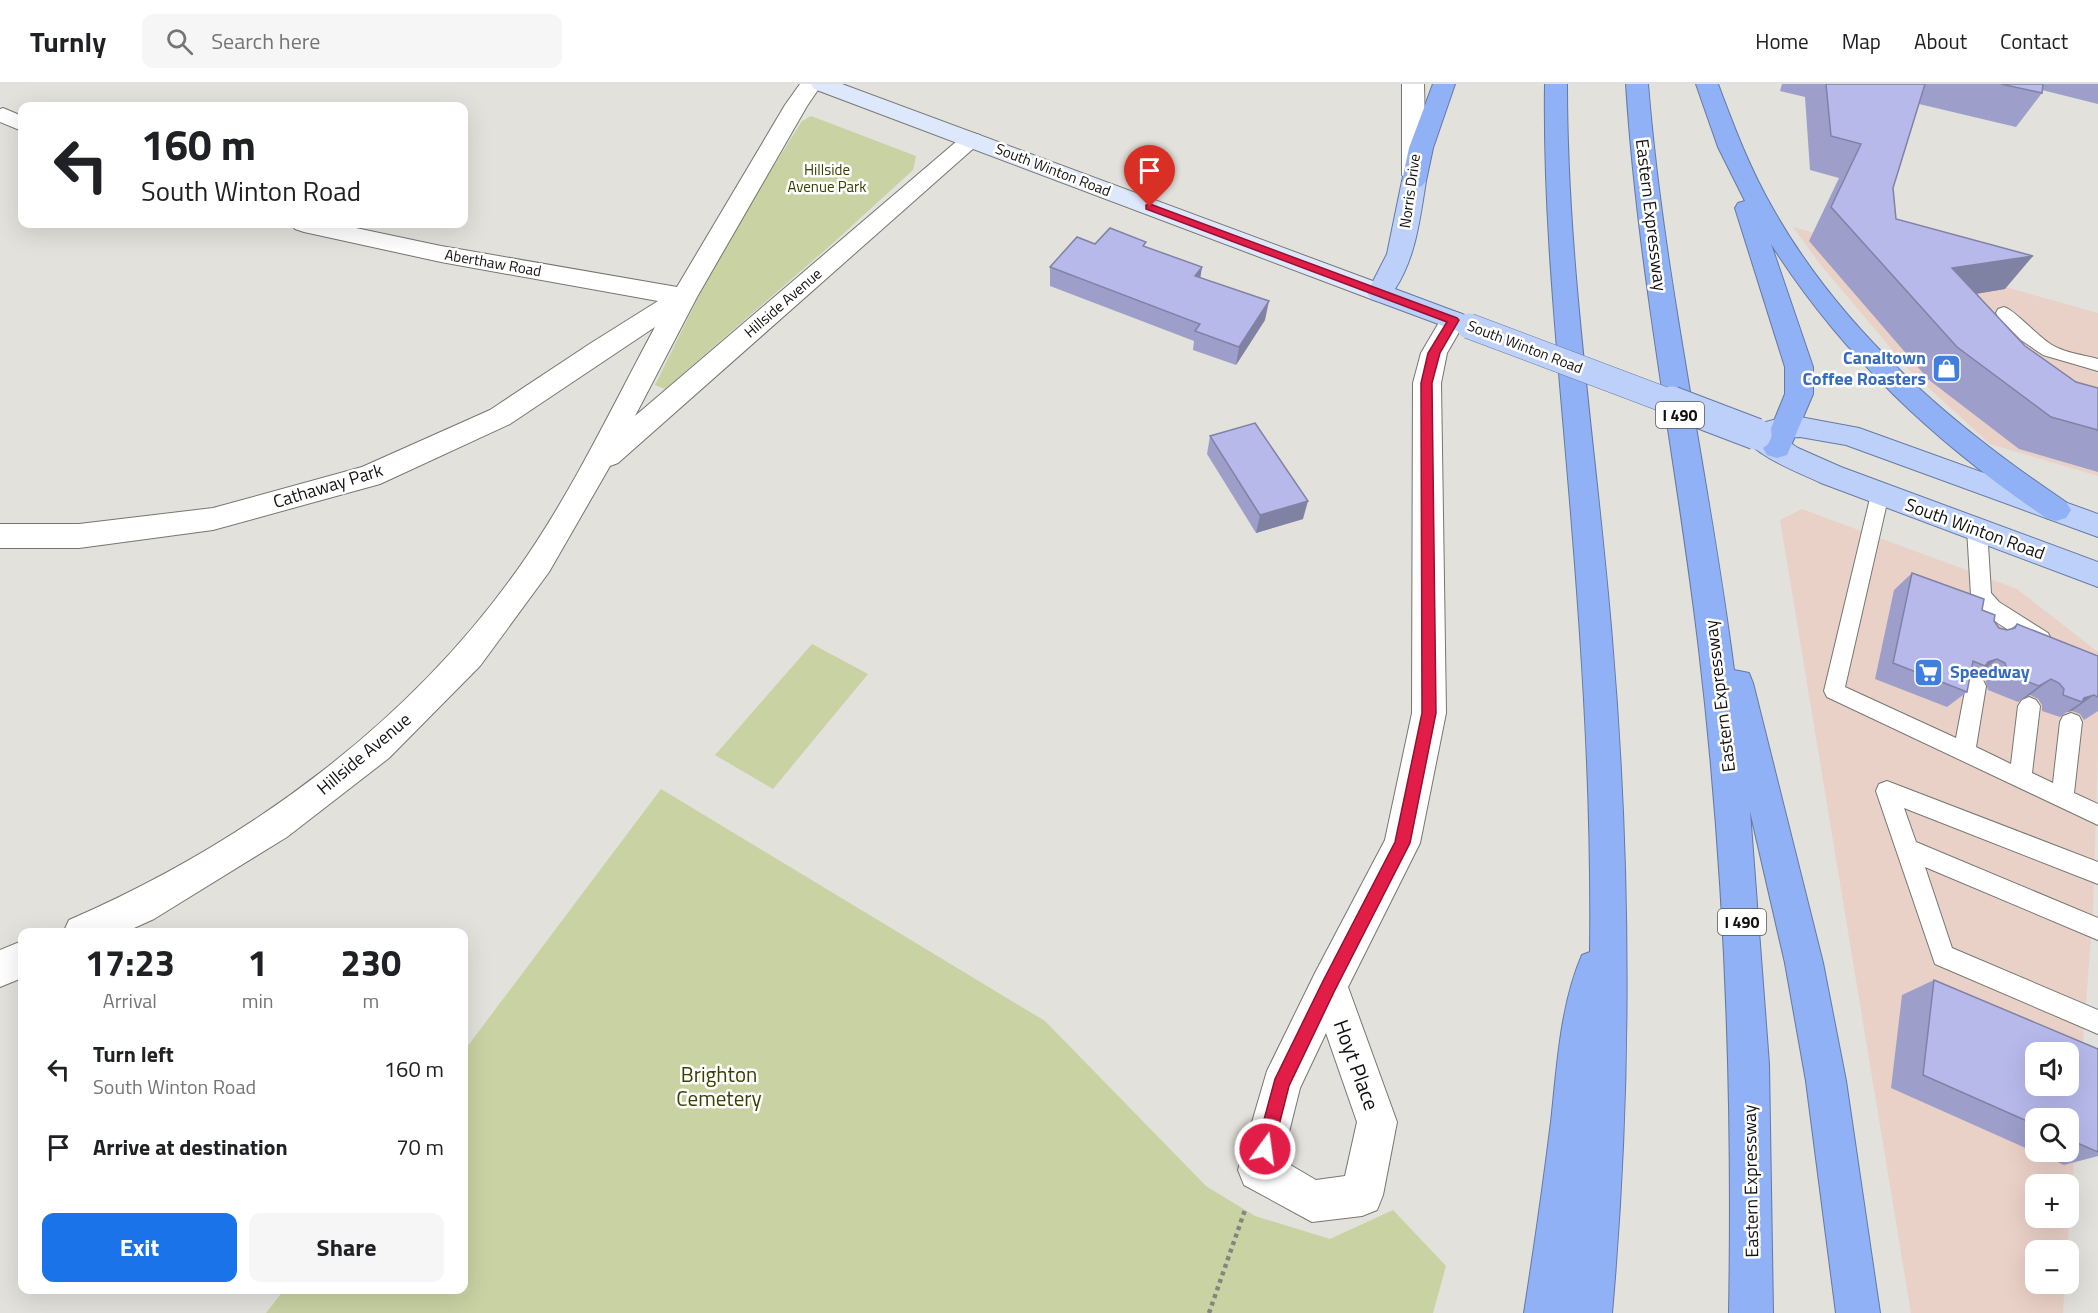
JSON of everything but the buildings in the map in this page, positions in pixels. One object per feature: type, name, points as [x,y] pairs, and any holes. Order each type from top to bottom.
[{"type":"highway","points":[[1414,181],[1421,148],[1444,84]]},
{"type":"highway","points":[[1556,84],[1560,229],[1598,667],[1609,902],[1609,986],[1603,1175],[1590,1313]]},
{"type":"highway","name":"Eastern Expressway","points":[[1637,84],[1655,259],[1700,533],[1723,716],[1742,919],[1749,1030],[1752,1313]]},
{"type":"highway","points":[[1707,84],[1799,367],[1799,394],[1773,436]]},
{"type":"highway","points":[[1721,127],[1751,187],[1790,252],[1860,344],[1922,408],[1978,458],[2056,510]]},
{"type":"highway","points":[[1700,533],[1804,963],[1826,1081],[1858,1313]]},
{"type":"highway","points":[[1546,1313],[1562,1206],[1581,1033],[1609,902]]},
{"type":"main road","name":"South Winton Road","points":[[822,84],[1461,323],[1773,436],[1832,475],[2098,575]]},
{"type":"main road","name":"Norris Drive","points":[[1380,293],[1393,273],[1401,248],[1414,181]]},
{"type":"main road","name":"South Winton Road","points":[[1773,436],[1817,428],[1849,435],[2098,526]]},
{"type":"street","name":"Hillside Avenue","points":[[93,928],[141,906],[275,826],[377,748],[470,657],[538,564],[595,467],[684,297],[796,105],[811,84]]},
{"type":"street","name":"Norris Drive","points":[[1413,84],[1416,146],[1414,181]]},
{"type":"street","name":"Hillside Avenue","points":[[595,467],[972,140]]},
{"type":"street","name":"Aberthaw Road","points":[[322,228],[441,254],[684,297]]},
{"type":"street","name":"Cathaway Park","points":[[0,536],[79,537],[213,519],[370,476],[500,417],[600,349],[684,297]]},
{"type":"street","name":"Hoyt Place","points":[[1328,986],[1377,1122],[1362,1196],[1312,1201],[1259,1170],[1281,1085],[1328,986],[1402,843],[1429,713],[1426,392],[1431,360],[1461,323]]},
{"type":"street","points":[[0,969],[18,961]]},
{"type":"lane","points":[[2004,313],[2027,336],[2049,351],[2098,365]]},
{"type":"lane","points":[[1880,494],[1834,691],[2098,815]]},
{"type":"lane","points":[[1977,529],[1981,595],[1990,617],[2038,647],[2058,649]]},
{"type":"lane","points":[[1964,752],[1976,686]]},
{"type":"lane","points":[[2019,779],[2029,706]]},
{"type":"lane","points":[[2062,798],[2071,722]]},
{"type":"lane","points":[[2098,873],[1887,791],[1943,956],[2098,1022]]},
{"type":"lane","points":[[1907,849],[2098,929]]},
{"type":"path","points":[[1209,1313],[1259,1170]]},
{"type":"shaded area","points":[[1793,227],[2098,313],[2098,476],[1990,444],[1909,370],[1819,263]]},
{"type":"shaded area","points":[[1802,509],[2017,589],[2098,652],[2098,750],[2093,912],[2079,1095],[2079,1042],[2025,1042],[2025,1096],[2079,1096],[2078,1108],[2025,1108],[2025,1162],[2074,1162],[2073,1174],[2025,1174],[2025,1228],[2069,1228],[2068,1240],[2025,1240],[2025,1294],[2064,1294],[2063,1313],[1911,1313],[1780,520]]},
{"type":"green space","name":"Hillside Avenue Park","points":[[811,116],[916,156],[913,170],[832,244],[665,389],[655,385],[724,245],[802,121]]},
{"type":"green space","points":[[812,644],[868,674],[773,789],[715,755]]},
{"type":"green space","name":"Brighton Cemetery","points":[[661,789],[1045,1021],[1206,1186],[1255,1216],[1330,1239],[1393,1210],[1446,1266],[1433,1313],[266,1313],[281,1294],[468,1294],[468,1046]]},
{"type":"place","name":"Canaltown Coffee Roasters","points":[[1947,368]]},
{"type":"place","name":"Speedway","points":[[1929,672]]},
{"type":"route","points":[[1150,207],[1453,320],[1431,360],[1426,392],[1429,713],[1402,843],[1328,986],[1281,1085],[1265,1149]]}]
